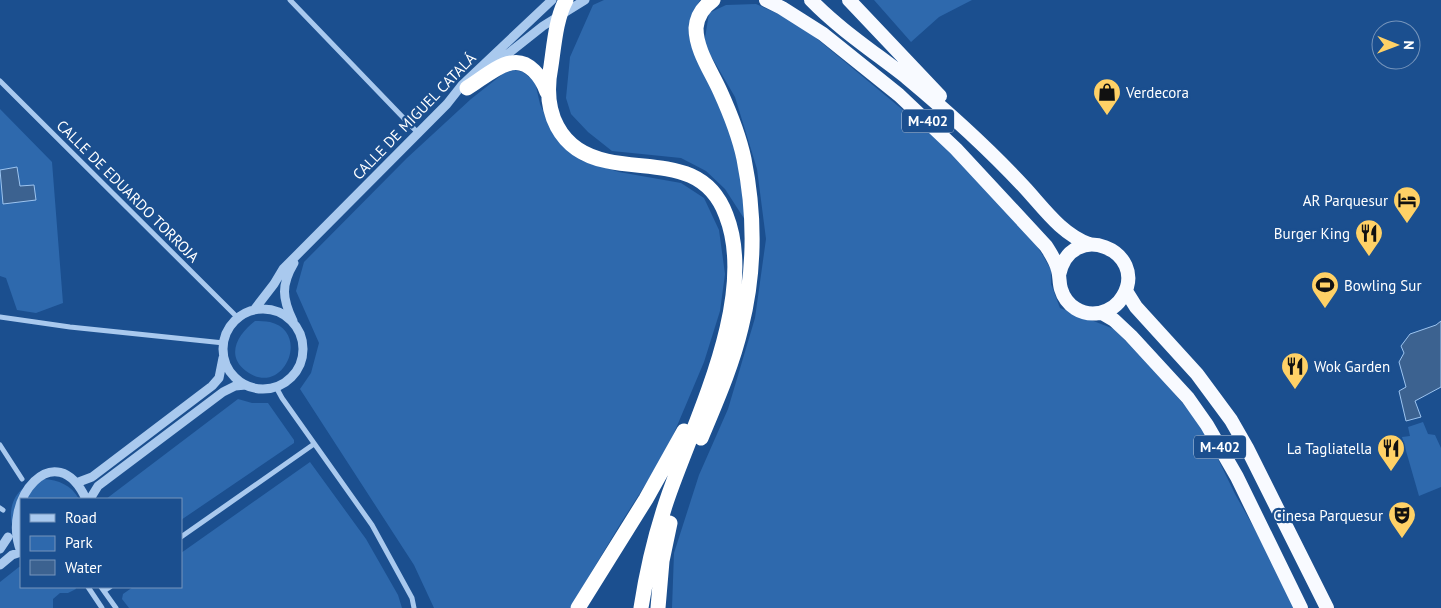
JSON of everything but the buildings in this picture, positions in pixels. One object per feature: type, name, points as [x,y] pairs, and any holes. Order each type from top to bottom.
[{"type":"highway","points":[[547,94],[560,15],[566,0]]},
{"type":"highway","points":[[658,608],[662,561],[670,523],[689,468],[734,354],[744,317],[750,275],[752,222],[743,156],[734,124],[700,48],[696,34],[700,12],[713,0]]},
{"type":"highway","name":"M-402","points":[[766,0],[822,34],[869,70],[928,121],[1037,235],[1056,263],[1059,275]]},
{"type":"highway","name":"M-402","points":[[811,0],[921,91],[981,144],[1064,230],[1077,239],[1089,244]]},
{"type":"highway","points":[[849,0],[948,104],[981,144]]},
{"type":"highway","points":[[467,88],[510,62],[518,62],[530,67],[542,81],[549,107],[557,126],[565,138],[583,152],[604,161],[666,168],[682,172],[704,184],[720,202],[730,225],[735,260],[732,303],[710,388],[664,508],[652,552],[641,608]]},
{"type":"highway","points":[[1089,244],[1106,246],[1121,258],[1128,272],[1126,290],[1117,304],[1102,313],[1086,313],[1076,309],[1068,303],[1061,289],[1059,275],[1064,262],[1069,255],[1080,247],[1089,244]]},
{"type":"highway","name":"M-402","points":[[1126,290],[1138,310],[1197,374],[1231,420],[1247,448],[1327,608]]},
{"type":"highway","name":"M-402","points":[[1102,313],[1114,320],[1131,336],[1188,398],[1207,425],[1236,477],[1301,608]]},
{"type":"highway","points":[[578,608],[674,450],[698,403],[720,350]]},
{"type":"street","points":[[290,0],[418,133]]},
{"type":"street","points":[[532,18],[539,0]]},
{"type":"street","points":[[552,0],[560,15]]},
{"type":"street","name":"CALLE DE MIGUEL CATALÁ","points":[[254,310],[283,269],[447,104],[462,84],[552,0]]},
{"type":"street","points":[[447,104],[521,42],[585,0]]},
{"type":"street","name":"CALLE DE EDUARDO TORROJA","points":[[0,81],[238,318]]},
{"type":"street","points":[[89,498],[98,486],[223,392],[235,386],[246,385],[260,389],[276,387],[291,378],[299,366],[303,352],[302,339],[286,307],[284,290],[289,272],[299,254]]},
{"type":"street","points":[[76,483],[92,477],[217,382],[222,371],[224,343],[228,331],[238,318],[254,310],[267,309],[280,313],[290,320],[298,330]]},
{"type":"street","points":[[0,317],[70,327],[224,343]]},
{"type":"street","points":[[224,356],[232,374],[246,385]]},
{"type":"street","points":[[276,387],[372,525],[412,598],[414,608]]},
{"type":"street","points":[[182,536],[314,444]]},
{"type":"street","points":[[0,445],[22,479]]},
{"type":"street","points":[[13,487],[22,479],[36,473],[51,472],[64,476],[76,483],[87,498]]},
{"type":"street","points":[[2,512],[6,498]]},
{"type":"street","points":[[0,549],[6,534],[20,551]]},
{"type":"street","points":[[0,565],[12,555],[20,552]]},
{"type":"street","points":[[89,588],[102,608]]},
{"type":"street","points":[[102,589],[116,608]]},
{"type":"green space","points":[[604,0],[700,0],[691,17],[730,130],[740,175],[745,220],[725,189],[706,171],[681,158],[612,151],[588,132],[571,114],[566,98],[570,57],[593,5]]},
{"type":"green space","points":[[874,0],[972,0],[939,17],[911,42]]},
{"type":"green space","points":[[756,4],[798,23],[950,149],[1025,228],[1051,270],[1051,284],[1060,308],[1114,329],[1157,373],[1202,426],[1235,494],[1276,567],[1296,608],[672,608],[674,553],[699,475],[728,409],[755,318],[766,239],[757,169],[735,97],[704,44],[709,13],[726,5]]},
{"type":"green space","points":[[514,70],[523,72],[535,82],[540,104],[553,134],[580,160],[619,172],[681,183],[704,198],[719,230],[725,274],[720,311],[704,362],[666,452],[570,608],[434,608],[414,565],[300,389],[311,373],[319,343],[296,291],[304,262],[407,158],[471,99],[504,73]]},
{"type":"green space","points":[[0,109],[52,162],[63,303],[36,313],[17,310],[6,278],[0,276]]},
{"type":"green space","points":[[255,321],[270,322],[283,328],[289,338],[291,349],[288,361],[281,370],[271,377],[259,377],[246,371],[236,358],[236,345],[239,338]]},
{"type":"green space","points":[[238,399],[252,403],[268,403],[294,440],[294,443],[182,519],[182,498],[107,498]]},
{"type":"green space","points":[[1423,422],[1428,434],[1435,435],[1441,448],[1441,487],[1419,496],[1402,437],[1410,436],[1408,427]]},
{"type":"green space","points":[[310,462],[366,539],[398,595],[402,608],[129,608],[122,599],[123,594],[132,588],[182,588],[182,552]]},
{"type":"green space","points":[[43,479],[64,484],[78,498],[20,498],[20,540],[14,529],[11,509],[16,496],[21,490]]},
{"type":"green space","points":[[20,567],[20,588],[76,589],[68,593],[60,593],[53,599],[53,608],[0,608],[0,582]]},
{"type":"water","points":[[17,167],[20,186],[34,185],[36,200],[3,204],[0,170]]},
{"type":"water","points":[[1441,321],[1441,387],[1415,401],[1421,417],[1406,421],[1399,391],[1406,387],[1399,362],[1404,353],[1401,346],[1410,334],[1436,325]]},
{"type":"place","name":"Verdecora","points":[[1107,116]]},
{"type":"place","name":"AR Parquesur","points":[[1407,224]]},
{"type":"place","name":"Burger King","points":[[1369,257]]},
{"type":"place","name":"Bowling Sur","points":[[1325,309]]},
{"type":"place","name":"Wok Garden","points":[[1295,390]]},
{"type":"place","name":"La Tagliatella","points":[[1391,472]]},
{"type":"place","name":"Cinesa Parquesur","points":[[1402,539]]}]
